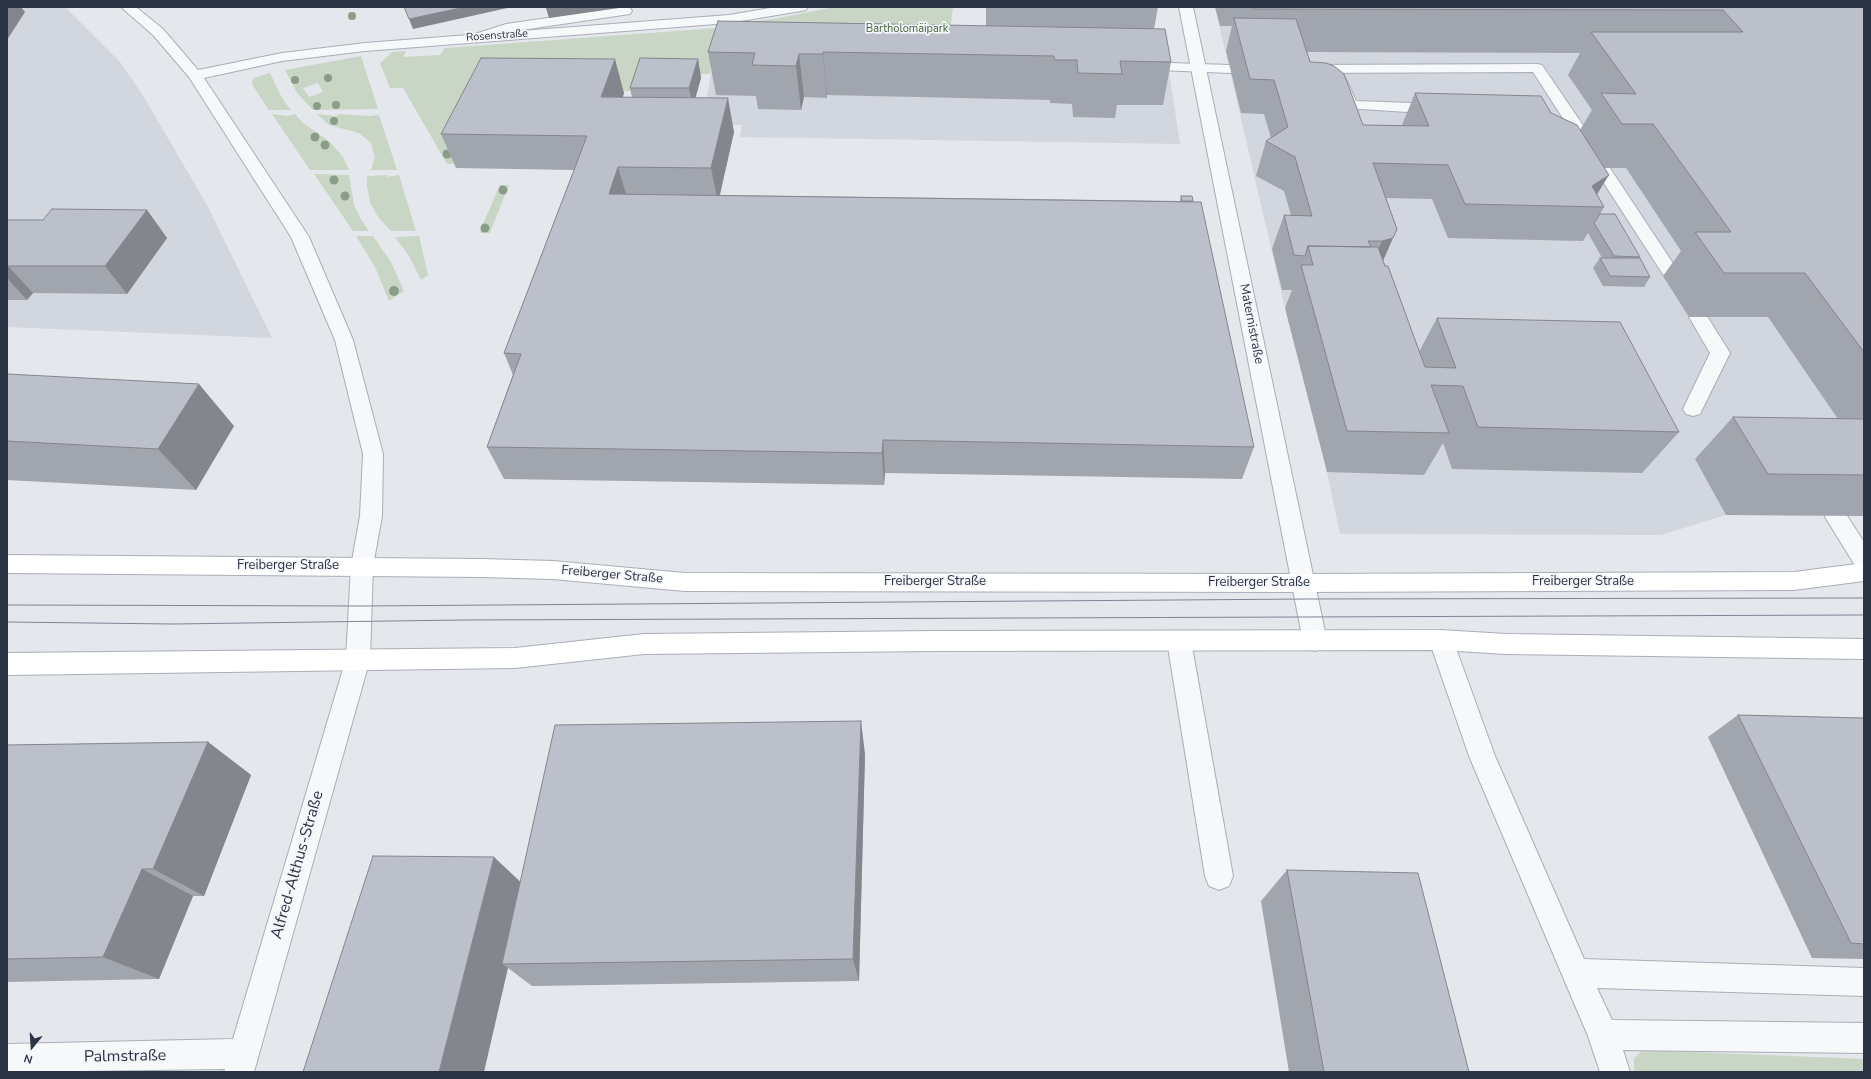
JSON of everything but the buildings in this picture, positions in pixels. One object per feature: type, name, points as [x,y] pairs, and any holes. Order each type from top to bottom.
[{"type":"street","name":"Alfred-Althus-Straße","points":[[128,7],[158,32],[195,75],[300,237],[344,340],[373,454],[371,516],[362,566],[358,659],[332,745],[242,1063]]},
{"type":"street","name":"Rosenstraße","points":[[195,75],[282,57],[400,43],[480,37],[728,26],[801,7]]},
{"type":"street","name":"Maternistraße","points":[[1186,7],[1200,68],[1316,641]]},
{"type":"street","points":[[480,37],[506,28],[625,11]]},
{"type":"street","points":[[1131,66],[1230,69]]},
{"type":"street","points":[[1292,69],[1537,68],[1583,137]]},
{"type":"street","points":[[1335,69],[1350,105],[1456,110]]},
{"type":"street","points":[[1602,168],[1672,276]]},
{"type":"street","points":[[1693,410],[1720,353],[1698,317]]},
{"type":"street","points":[[1836,517],[1864,561]]},
{"type":"street","name":"Freiberger Straße","points":[[7,564],[362,566],[553,570],[685,582],[1304,583],[1794,581],[1864,572]]},
{"type":"street","points":[[7,664],[515,658],[644,644],[1441,640],[1514,644],[1864,649]]},
{"type":"street","points":[[1441,640],[1482,756],[1603,1035],[1615,1072]]},
{"type":"street","points":[[1179,641],[1219,876]]},
{"type":"street","points":[[1576,974],[1864,982]]},
{"type":"street","points":[[1603,1035],[1864,1038]]},
{"type":"street","name":"Palmstraße","points":[[7,1059],[242,1063]]},
{"type":"shaded area","points":[[7,7],[65,7],[120,62],[144,97],[208,207],[272,338],[7,327]]},
{"type":"shaded area","points":[[1215,7],[1864,7],[1864,516],[1726,515],[1661,535],[1340,534],[1327,472],[1285,308]]},
{"type":"shaded area","points":[[715,50],[1167,58],[1180,144],[740,137],[742,125],[702,125]]},
{"type":"green space","name":"Bartholomäipark","points":[[834,7],[953,7],[948,51],[737,23],[774,19]]},
{"type":"green space","points":[[717,28],[710,74],[637,74],[631,91],[491,89],[453,164],[447,164],[403,88],[390,88],[380,63],[392,52],[406,51],[403,57],[440,55],[445,48]]},
{"type":"green space","points":[[361,56],[378,109],[313,110],[297,93],[285,70]],"holes":[[[318,83],[323,92],[309,97],[303,88]]]},
{"type":"green space","points":[[270,73],[282,98],[291,110],[269,110],[253,86],[252,82],[254,78]]},
{"type":"green space","points":[[272,114],[288,116],[295,114],[303,123],[330,142],[343,157],[349,170],[310,170]]},
{"type":"green space","points":[[317,114],[337,116],[338,114],[369,116],[379,115],[397,170],[371,170],[375,157],[371,143],[359,133],[329,125]]},
{"type":"green space","points":[[314,174],[349,175],[354,205],[369,231],[353,231]]},
{"type":"green space","points":[[367,175],[388,175],[387,177],[399,175],[416,231],[391,231],[378,217],[370,202],[367,186]]},
{"type":"green space","points":[[500,185],[509,185],[490,233],[479,233]]},
{"type":"green space","points":[[356,236],[373,236],[391,262],[404,291],[389,301],[375,267]]},
{"type":"green space","points":[[419,236],[428,275],[421,280],[409,256],[395,237]]},
{"type":"green space","points":[[1643,1050],[1864,1059],[1864,1072],[1634,1072],[1634,1058]]},
{"type":"tram line","points":[[7,605],[361,606],[1307,599],[1864,598]]},
{"type":"tram line","points":[[7,622],[173,624],[463,620],[1864,615]]}]
